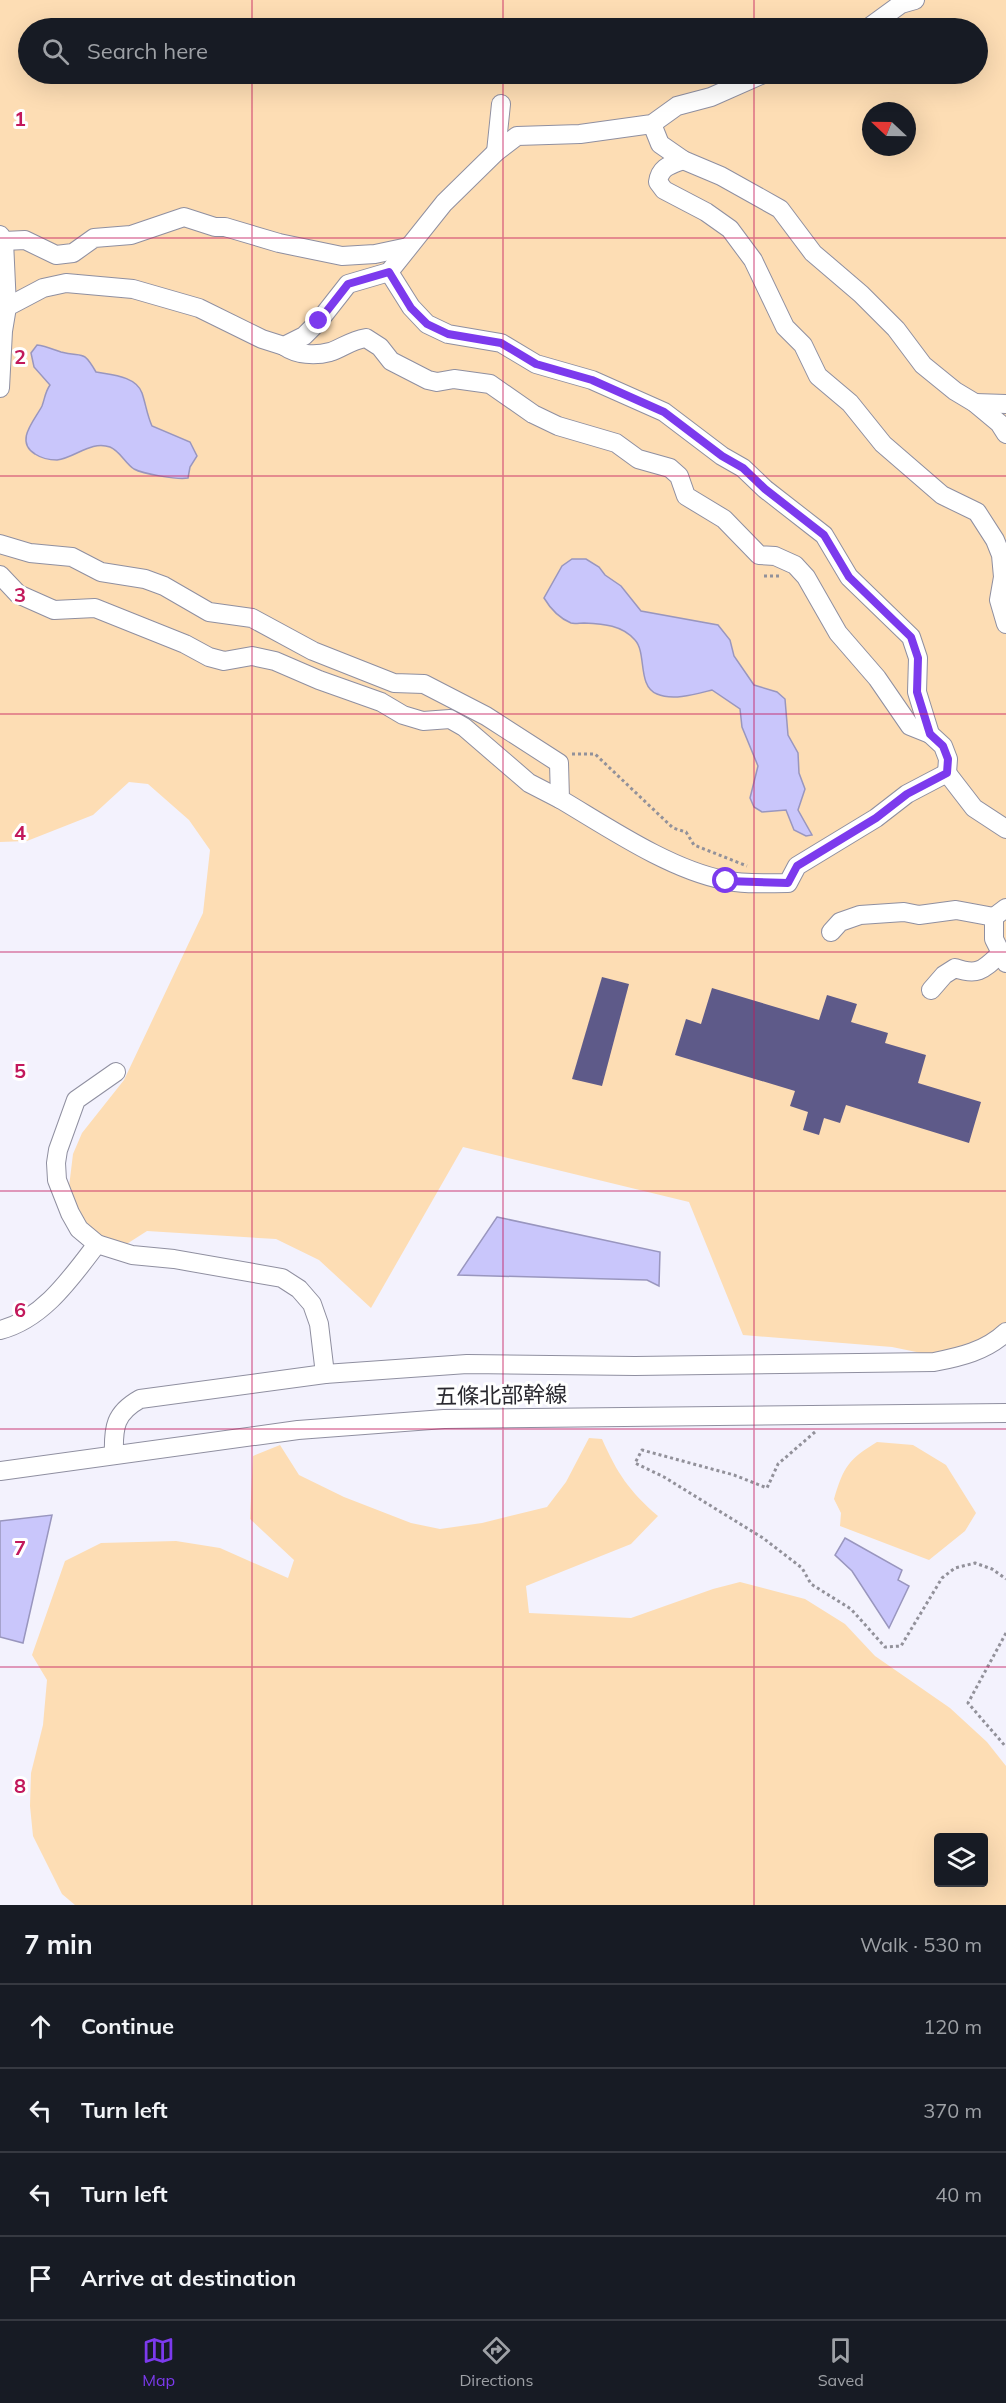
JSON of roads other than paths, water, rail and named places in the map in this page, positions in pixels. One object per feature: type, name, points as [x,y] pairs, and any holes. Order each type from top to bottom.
[{"type":"street","points":[[881,18],[901,3],[915,0]]},
{"type":"street","points":[[284,346],[304,336],[348,284],[389,272],[444,203],[496,152],[517,136],[579,134],[652,124],[677,106],[711,97],[740,84]]},
{"type":"street","points":[[496,152],[501,105]]},
{"type":"street","points":[[652,124],[660,144],[683,160],[721,176],[780,209],[813,253],[910,338],[923,365],[955,391],[975,403],[999,423],[1006,434]]},
{"type":"street","points":[[683,160],[668,166],[659,173],[658,182],[664,190],[706,212],[730,229],[753,260],[785,327],[803,345],[818,376],[850,403],[882,444],[942,495],[977,512],[995,540],[1001,555],[1002,577],[999,600],[1006,624]]},
{"type":"street","points":[[0,388],[3,331],[7,307],[2,238],[25,240],[56,255],[74,253],[94,238],[132,235],[184,217],[279,243],[342,256],[375,254],[408,247]]},
{"type":"street","points":[[389,272],[411,308],[427,324],[448,334],[501,343],[536,364],[592,380],[664,412],[722,456],[743,468],[765,489],[812,524],[824,535],[849,577],[911,637],[918,658],[917,692],[930,734]]},
{"type":"street","points":[[7,307],[43,288],[66,283],[133,290],[199,308],[293,352],[331,352],[352,340],[366,338],[380,347],[391,361],[428,380],[437,382],[454,378],[490,384],[533,414],[558,426],[616,443],[638,459],[670,468],[679,476],[686,496],[724,519],[759,555],[775,556],[795,566],[806,577],[838,633],[877,678],[910,726],[930,734],[943,746],[948,759],[947,773],[974,808],[1006,829]]},
{"type":"street","points":[[975,403],[1006,404]]},
{"type":"street","points":[[0,544],[30,553],[72,557],[101,572],[145,579],[164,586],[208,612],[252,618],[313,651],[384,680],[394,683],[424,684],[486,716],[559,763],[560,799]]},
{"type":"street","points":[[0,575],[18,594],[54,610],[95,608],[185,644],[209,657],[224,661],[252,656],[274,661],[381,702],[403,715],[423,721],[450,719],[464,727],[529,783],[623,836],[688,869],[726,881],[788,883],[797,866],[876,818],[907,794],[947,773]]},
{"type":"street","points":[[831,932],[840,922],[860,915],[904,912],[919,915],[956,910],[1000,913],[994,939],[1003,959],[980,971],[969,973],[956,968],[944,975],[931,990]]},
{"type":"street","points":[[116,1072],[76,1100],[58,1150],[57,1180],[79,1229],[97,1244],[132,1255],[174,1258],[282,1278],[299,1288],[312,1304],[319,1324],[325,1374]]},
{"type":"street","points":[[0,1330],[33,1316],[70,1280],[97,1244]]},
{"type":"street","points":[[114,1455],[113,1437],[117,1420],[126,1407],[140,1399],[325,1374],[467,1364],[635,1366],[934,1362],[965,1356],[984,1347],[1006,1332]]},
{"type":"street","name":"五條北部幹線","points":[[0,1471],[298,1430],[444,1419],[1006,1413]]},
{"type":"water","points":[[37,345],[82,355],[96,372],[123,377],[135,383],[142,393],[152,426],[190,442],[197,456],[190,467],[188,478],[152,475],[138,471],[114,449],[103,445],[57,460],[40,457],[29,449],[26,443],[28,430],[42,406],[50,385],[34,367],[31,353]]},
{"type":"water","points":[[572,559],[586,559],[599,567],[605,575],[621,586],[641,611],[718,625],[730,640],[734,656],[754,685],[777,692],[785,699],[788,735],[798,753],[799,773],[805,789],[798,810],[812,835],[806,836],[794,830],[786,810],[762,812],[754,807],[750,798],[758,766],[742,727],[740,709],[712,690],[677,697],[657,694],[647,684],[639,646],[630,635],[618,628],[605,625],[571,623],[552,609],[544,598],[562,566]]},
{"type":"water","points":[[497,1217],[660,1252],[659,1286],[647,1280],[458,1275]]},
{"type":"water","points":[[52,1515],[23,1643],[0,1637],[0,1521]]},
{"type":"water","points":[[845,1538],[902,1570],[898,1580],[909,1586],[889,1628],[852,1571],[835,1555]]}]
